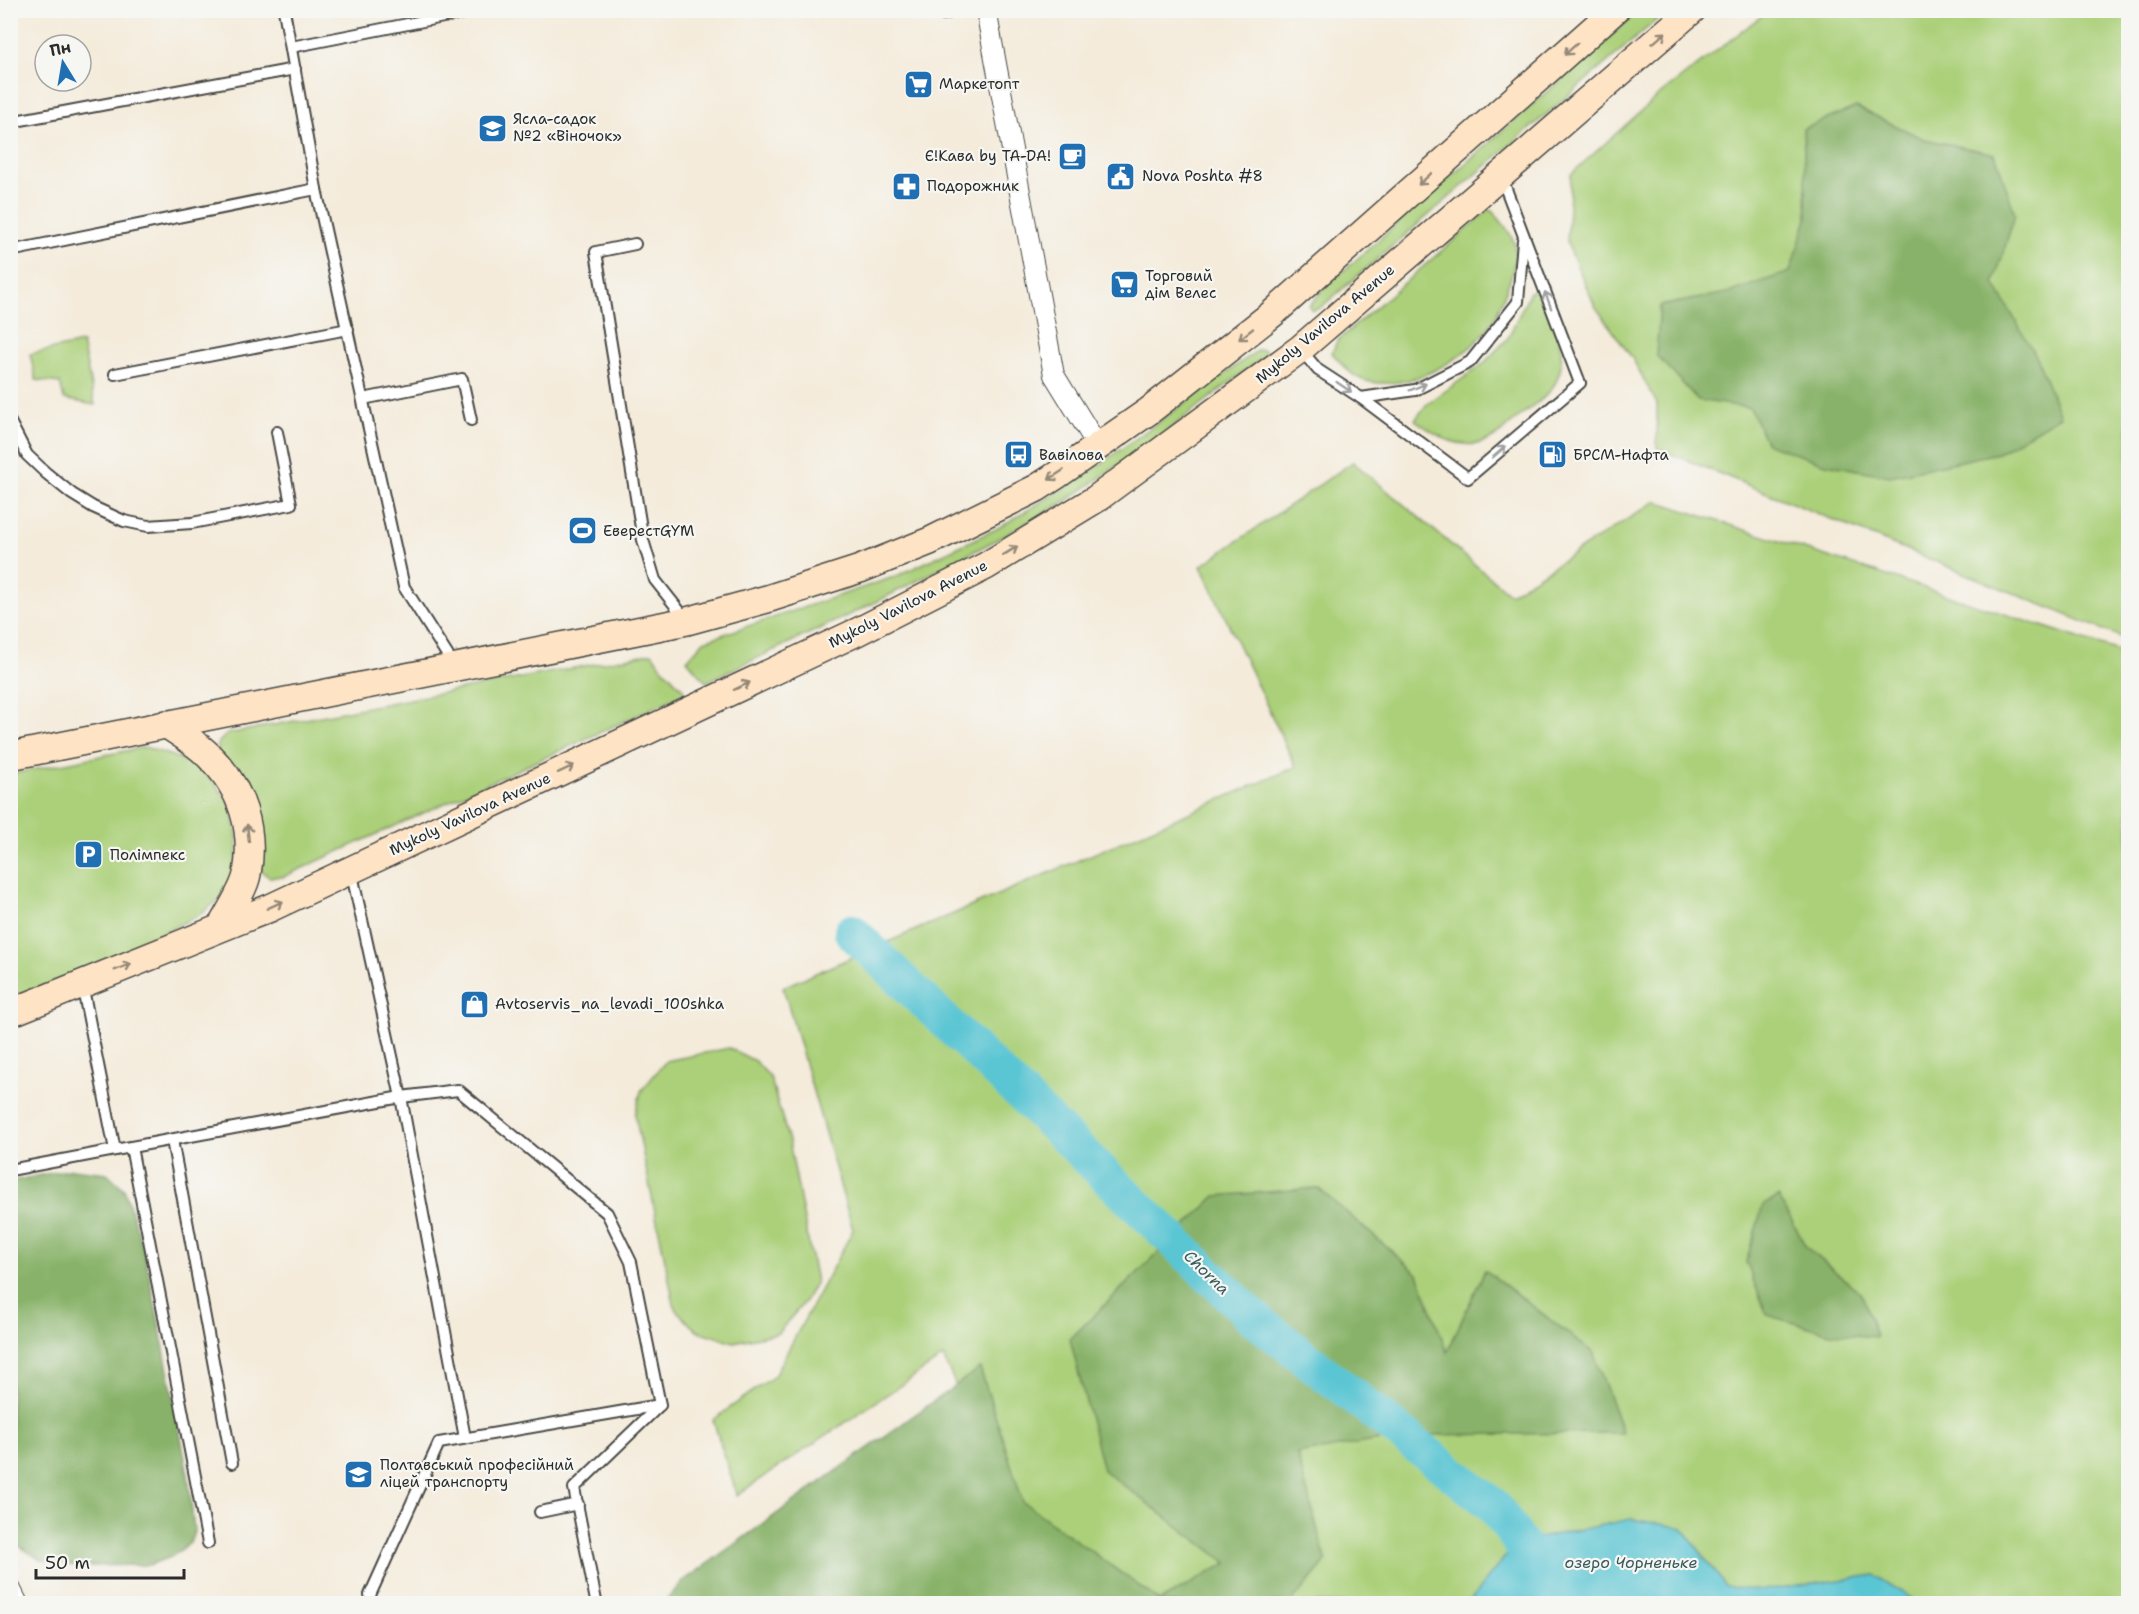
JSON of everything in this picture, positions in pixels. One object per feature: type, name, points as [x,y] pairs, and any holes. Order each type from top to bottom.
[{"type":"main road","points":[[10,756],[687,621],[767,599],[860,569],[930,540],[1037,488],[1099,448],[1149,411],[1272,315],[1615,10]]},
{"type":"main road","name":"Mykoly Vavilova Avenue","points":[[10,1013],[270,908],[857,632],[986,566],[1096,499],[1300,349],[1692,10]]},
{"type":"main road","points":[[1272,315],[1300,349]]},
{"type":"main road","points":[[166,724],[209,756],[229,779],[244,808],[250,838],[247,876],[221,927]]},
{"type":"street","points":[[943,10],[950,10]]},
{"type":"street","points":[[986,10],[1054,375],[1099,448]]},
{"type":"street","points":[[10,1588],[18,1604]]},
{"type":"lane","points":[[284,10],[316,189],[404,587],[455,668]]},
{"type":"lane","points":[[291,47],[479,10]]},
{"type":"lane","points":[[10,123],[295,69]]},
{"type":"lane","points":[[1300,349],[1318,370],[1361,398],[1468,478],[1580,383],[1500,175]]},
{"type":"lane","points":[[10,251],[316,189]]},
{"type":"lane","points":[[1361,398],[1415,390],[1470,362],[1518,302],[1523,235]]},
{"type":"lane","points":[[635,244],[596,252],[643,540],[655,580],[687,621]]},
{"type":"lane","points":[[115,374],[348,329]]},
{"type":"lane","points":[[363,399],[462,379],[471,420]]},
{"type":"lane","points":[[10,422],[27,454],[72,494],[93,507],[124,521],[148,526],[192,523],[291,504],[277,432]]},
{"type":"lane","points":[[351,870],[401,1098],[465,1438]]},
{"type":"lane","points":[[82,984],[114,1150]]},
{"type":"lane","points":[[10,1170],[401,1098],[458,1090],[608,1213],[631,1262],[660,1405]]},
{"type":"lane","points":[[171,1140],[232,1463]]},
{"type":"lane","points":[[131,1147],[208,1543]]},
{"type":"lane","points":[[372,1604],[370,1595],[439,1443],[660,1405]]},
{"type":"lane","points":[[596,1601],[574,1488],[660,1405]]},
{"type":"lane","points":[[540,1512],[578,1504]]},
{"type":"green space","points":[[1640,10],[1667,11],[1320,308],[1312,310],[1309,306],[1323,289]]},
{"type":"green space","points":[[1768,11],[2128,11],[2128,640],[1657,448],[1657,404],[1632,358],[1595,306],[1567,243],[1571,174],[1658,96]]},
{"type":"green space","points":[[1856,107],[1924,139],[1995,154],[2015,214],[1994,283],[2037,358],[2060,416],[1998,453],[1890,476],[1826,464],[1767,444],[1750,408],[1698,400],[1656,355],[1660,306],[1731,292],[1790,272],[1807,219],[1803,129]]},
{"type":"green space","points":[[1490,209],[1512,237],[1515,258],[1511,278],[1501,304],[1482,336],[1459,356],[1432,372],[1416,378],[1401,382],[1372,382],[1349,372],[1332,353],[1337,341]]},
{"type":"green space","points":[[1534,290],[1540,293],[1560,345],[1561,366],[1558,377],[1548,393],[1499,434],[1480,443],[1470,445],[1450,441],[1415,420],[1426,405],[1483,364],[1508,338],[1530,292]]},
{"type":"green space","points":[[82,343],[95,405],[64,399],[60,383],[36,380],[30,354]]},
{"type":"green space","points":[[1258,350],[1265,350],[1266,355],[1155,440],[1066,501],[1000,538],[874,603],[706,682],[687,660],[704,641],[897,576],[998,528],[1084,476]]},
{"type":"green space","points":[[1353,462],[1510,594],[1656,501],[2128,654],[2128,1603],[1054,1603],[943,1357],[737,1495],[713,1420],[774,1376],[853,1230],[783,987],[1296,767],[1201,566]]},
{"type":"green space","points":[[652,653],[684,690],[682,695],[283,877],[269,877],[260,870],[218,753],[218,743],[227,734]]},
{"type":"green space","name":"Полімпекс","points":[[145,747],[193,763],[214,782],[231,804],[238,840],[234,873],[220,899],[199,915],[129,950],[52,983],[11,997],[11,774]]},
{"type":"green space","points":[[729,1048],[755,1061],[770,1077],[789,1141],[816,1282],[805,1301],[778,1333],[734,1342],[697,1331],[675,1309],[635,1115],[641,1091],[666,1061]]},
{"type":"green space","points":[[72,1169],[107,1173],[124,1189],[143,1248],[157,1313],[188,1474],[194,1532],[190,1543],[171,1557],[149,1565],[76,1566],[41,1560],[11,1541],[11,1181]]},
{"type":"green space","points":[[1318,1188],[1418,1274],[1447,1352],[1485,1270],[1593,1352],[1623,1433],[1410,1435],[1297,1454],[1326,1561],[1291,1603],[664,1603],[682,1582],[980,1368],[1023,1502],[1160,1601],[1227,1563],[1103,1470],[1070,1339],[1216,1196]]},
{"type":"green space","points":[[1779,1197],[1806,1247],[1862,1294],[1876,1337],[1830,1333],[1767,1315],[1746,1262],[1763,1205]]},
{"type":"water","name":"озеро Чорненьке","points":[[1631,1519],[1683,1528],[1726,1587],[1763,1591],[1875,1575],[1919,1603],[1468,1603],[1504,1558],[1525,1541]]},
{"type":"waterway","name":"Chorna","points":[[852,932],[1255,1319],[1494,1506],[1564,1604]]},
{"type":"place","name":"Маркетопт","points":[[918,84]]},
{"type":"place","name":"Ясла-садок №2 «Віночок»","points":[[492,128]]},
{"type":"place","name":"Є!Кава by TA-DA!","points":[[1072,156]]},
{"type":"place","name":"Nova Poshta #8","points":[[1121,176]]},
{"type":"place","name":"Подорожник","points":[[906,186]]},
{"type":"place","name":"Торговий дім Велес","points":[[1124,285]]},
{"type":"place","name":"Вавілова","points":[[1018,455]]},
{"type":"place","name":"БРСМ-Нафта","points":[[1552,455]]},
{"type":"place","name":"ЕверестGYM","points":[[582,531]]},
{"type":"place","name":"Полімпекс","points":[[89,855]]},
{"type":"place","name":"Avtoservis_na_levadi_100shka","points":[[474,1004]]},
{"type":"place","name":"Полтавський професійний ліцей транспорту","points":[[359,1474]]}]
